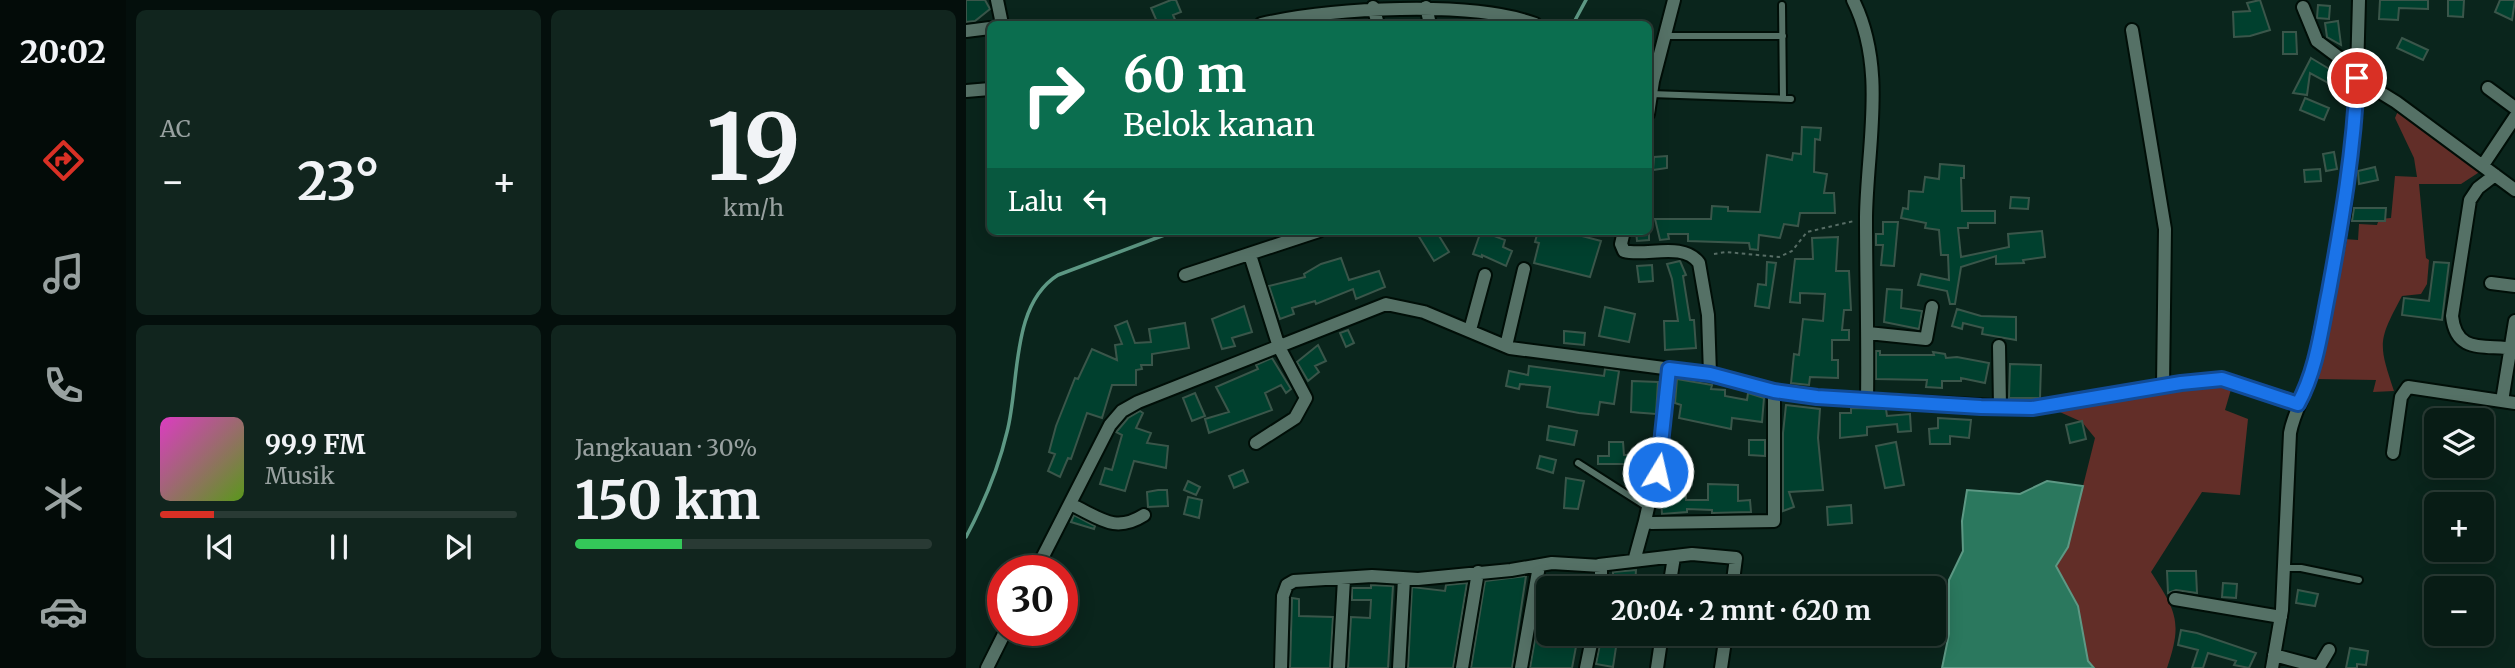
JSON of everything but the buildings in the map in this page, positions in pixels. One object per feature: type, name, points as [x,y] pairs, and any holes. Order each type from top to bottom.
[{"type":"street","points":[[997,0],[1001,21]]},
{"type":"street","points":[[1652,81],[1674,0]]},
{"type":"street","points":[[1853,0],[1865,30],[1874,84],[1866,217],[1867,400]]},
{"type":"street","points":[[2329,650],[2319,667],[2273,662],[2281,617],[2290,433],[2298,404],[2312,372],[2344,214],[2357,74],[2359,0]]},
{"type":"street","points":[[1317,20],[1373,7],[1480,6],[1526,21]]},
{"type":"street","points":[[1373,7],[1377,21]]},
{"type":"street","points":[[1426,7],[1429,21]]},
{"type":"street","points":[[2303,7],[2317,41],[2357,74],[2515,190]]},
{"type":"street","points":[[966,30],[987,28]]},
{"type":"street","points":[[2132,30],[2165,229],[2163,386]]},
{"type":"street","points":[[2488,88],[2515,108]]},
{"type":"street","points":[[966,91],[987,89]]},
{"type":"street","points":[[2483,165],[2515,117]]},
{"type":"street","points":[[2495,174],[2478,188],[2470,200],[2452,316],[2453,330],[2460,340],[2512,349]]},
{"type":"street","points":[[1185,275],[1308,235]]},
{"type":"street","points":[[1622,235],[1623,251],[1681,252],[1694,257],[1699,263],[1708,315],[1710,374]]},
{"type":"street","points":[[1250,255],[1279,347],[1304,393],[1305,406],[1296,418],[1256,443]]},
{"type":"street","points":[[1506,345],[1524,269]]},
{"type":"street","points":[[1470,330],[1485,275]]},
{"type":"street","points":[[2491,283],[2515,286]]},
{"type":"street","points":[[1044,555],[1110,425],[1122,411],[1176,386],[1386,304],[1424,312],[1506,345],[1710,374],[1774,391],[1867,400],[2032,408],[2222,379],[2298,404]]},
{"type":"street","points":[[1868,333],[1925,339],[1932,307]]},
{"type":"street","points":[[2393,453],[2401,397],[2408,387],[2508,402],[2515,321]]},
{"type":"street","points":[[1999,346],[2000,407]]},
{"type":"street","points":[[1634,561],[1662,446],[1669,369]]},
{"type":"street","points":[[1645,522],[1774,521],[1774,391]]},
{"type":"street","points":[[1070,504],[1117,525],[1128,524],[1144,515]]},
{"type":"street","points":[[1281,668],[1283,596],[1287,585],[1301,580],[1404,579],[1574,562],[1599,565],[1692,554],[1736,558],[1734,576]]},
{"type":"street","points":[[1671,576],[1674,556]]},
{"type":"street","points":[[1599,565],[1602,576]]},
{"type":"street","points":[[1521,668],[1539,566]]},
{"type":"street","points":[[1462,668],[1478,572]]},
{"type":"street","points":[[1339,668],[1345,579]]},
{"type":"street","points":[[1399,668],[1404,579]]},
{"type":"street","points":[[2175,599],[2281,617]]},
{"type":"street","points":[[987,668],[998,646]]},
{"type":"street","points":[[1586,668],[1590,646]]},
{"type":"street","points":[[1657,668],[1660,646]]},
{"type":"street","points":[[1721,668],[1724,646]]},
{"type":"lane","points":[[1652,85],[1787,99],[1782,5]]},
{"type":"lane","points":[[1663,36],[1783,36]]},
{"type":"lane","points":[[1578,463],[1649,508]]},
{"type":"lane","points":[[2284,569],[2301,568],[2359,580]]},
{"type":"path","points":[[1714,254],[1726,252],[1779,257],[1792,251],[1807,232],[1866,217]]},
{"type":"shaded area","points":[[2398,111],[2481,171],[2461,184],[2419,184],[2426,258],[2429,260],[2427,284],[2421,294],[2402,296],[2388,323],[2383,352],[2394,391],[2373,392],[2376,380],[2316,379],[2344,239],[2358,240],[2359,224],[2377,225],[2379,219],[2391,218],[2395,176],[2417,177],[2414,158],[2395,118]]},
{"type":"shaded area","points":[[2203,380],[2232,386],[2225,410],[2248,419],[2240,495],[2202,492],[2151,572],[2171,607],[2176,628],[2167,668],[2094,668],[2088,661],[2078,606],[2056,566],[2068,546],[2095,438],[2082,422],[2042,404]]},
{"type":"shaded area","points":[[2047,481],[2083,486],[2068,547],[2056,566],[2078,606],[2088,661],[2094,668],[1942,668],[1949,634],[1949,580],[1963,551],[1962,521],[1967,490],[2020,494]]},
{"type":"waterway","points":[[1575,21],[1586,0]]},
{"type":"waterway","points":[[966,537],[985,499],[999,460],[1011,412],[1024,325],[1043,288],[1058,275],[1164,235]]},
{"type":"route","points":[[1658,472],[1669,369],[1710,374],[1774,391],[1817,397],[2032,408],[2181,383],[2222,379],[2275,394],[2298,404],[2308,388],[2316,356],[2344,214],[2357,78]]}]
